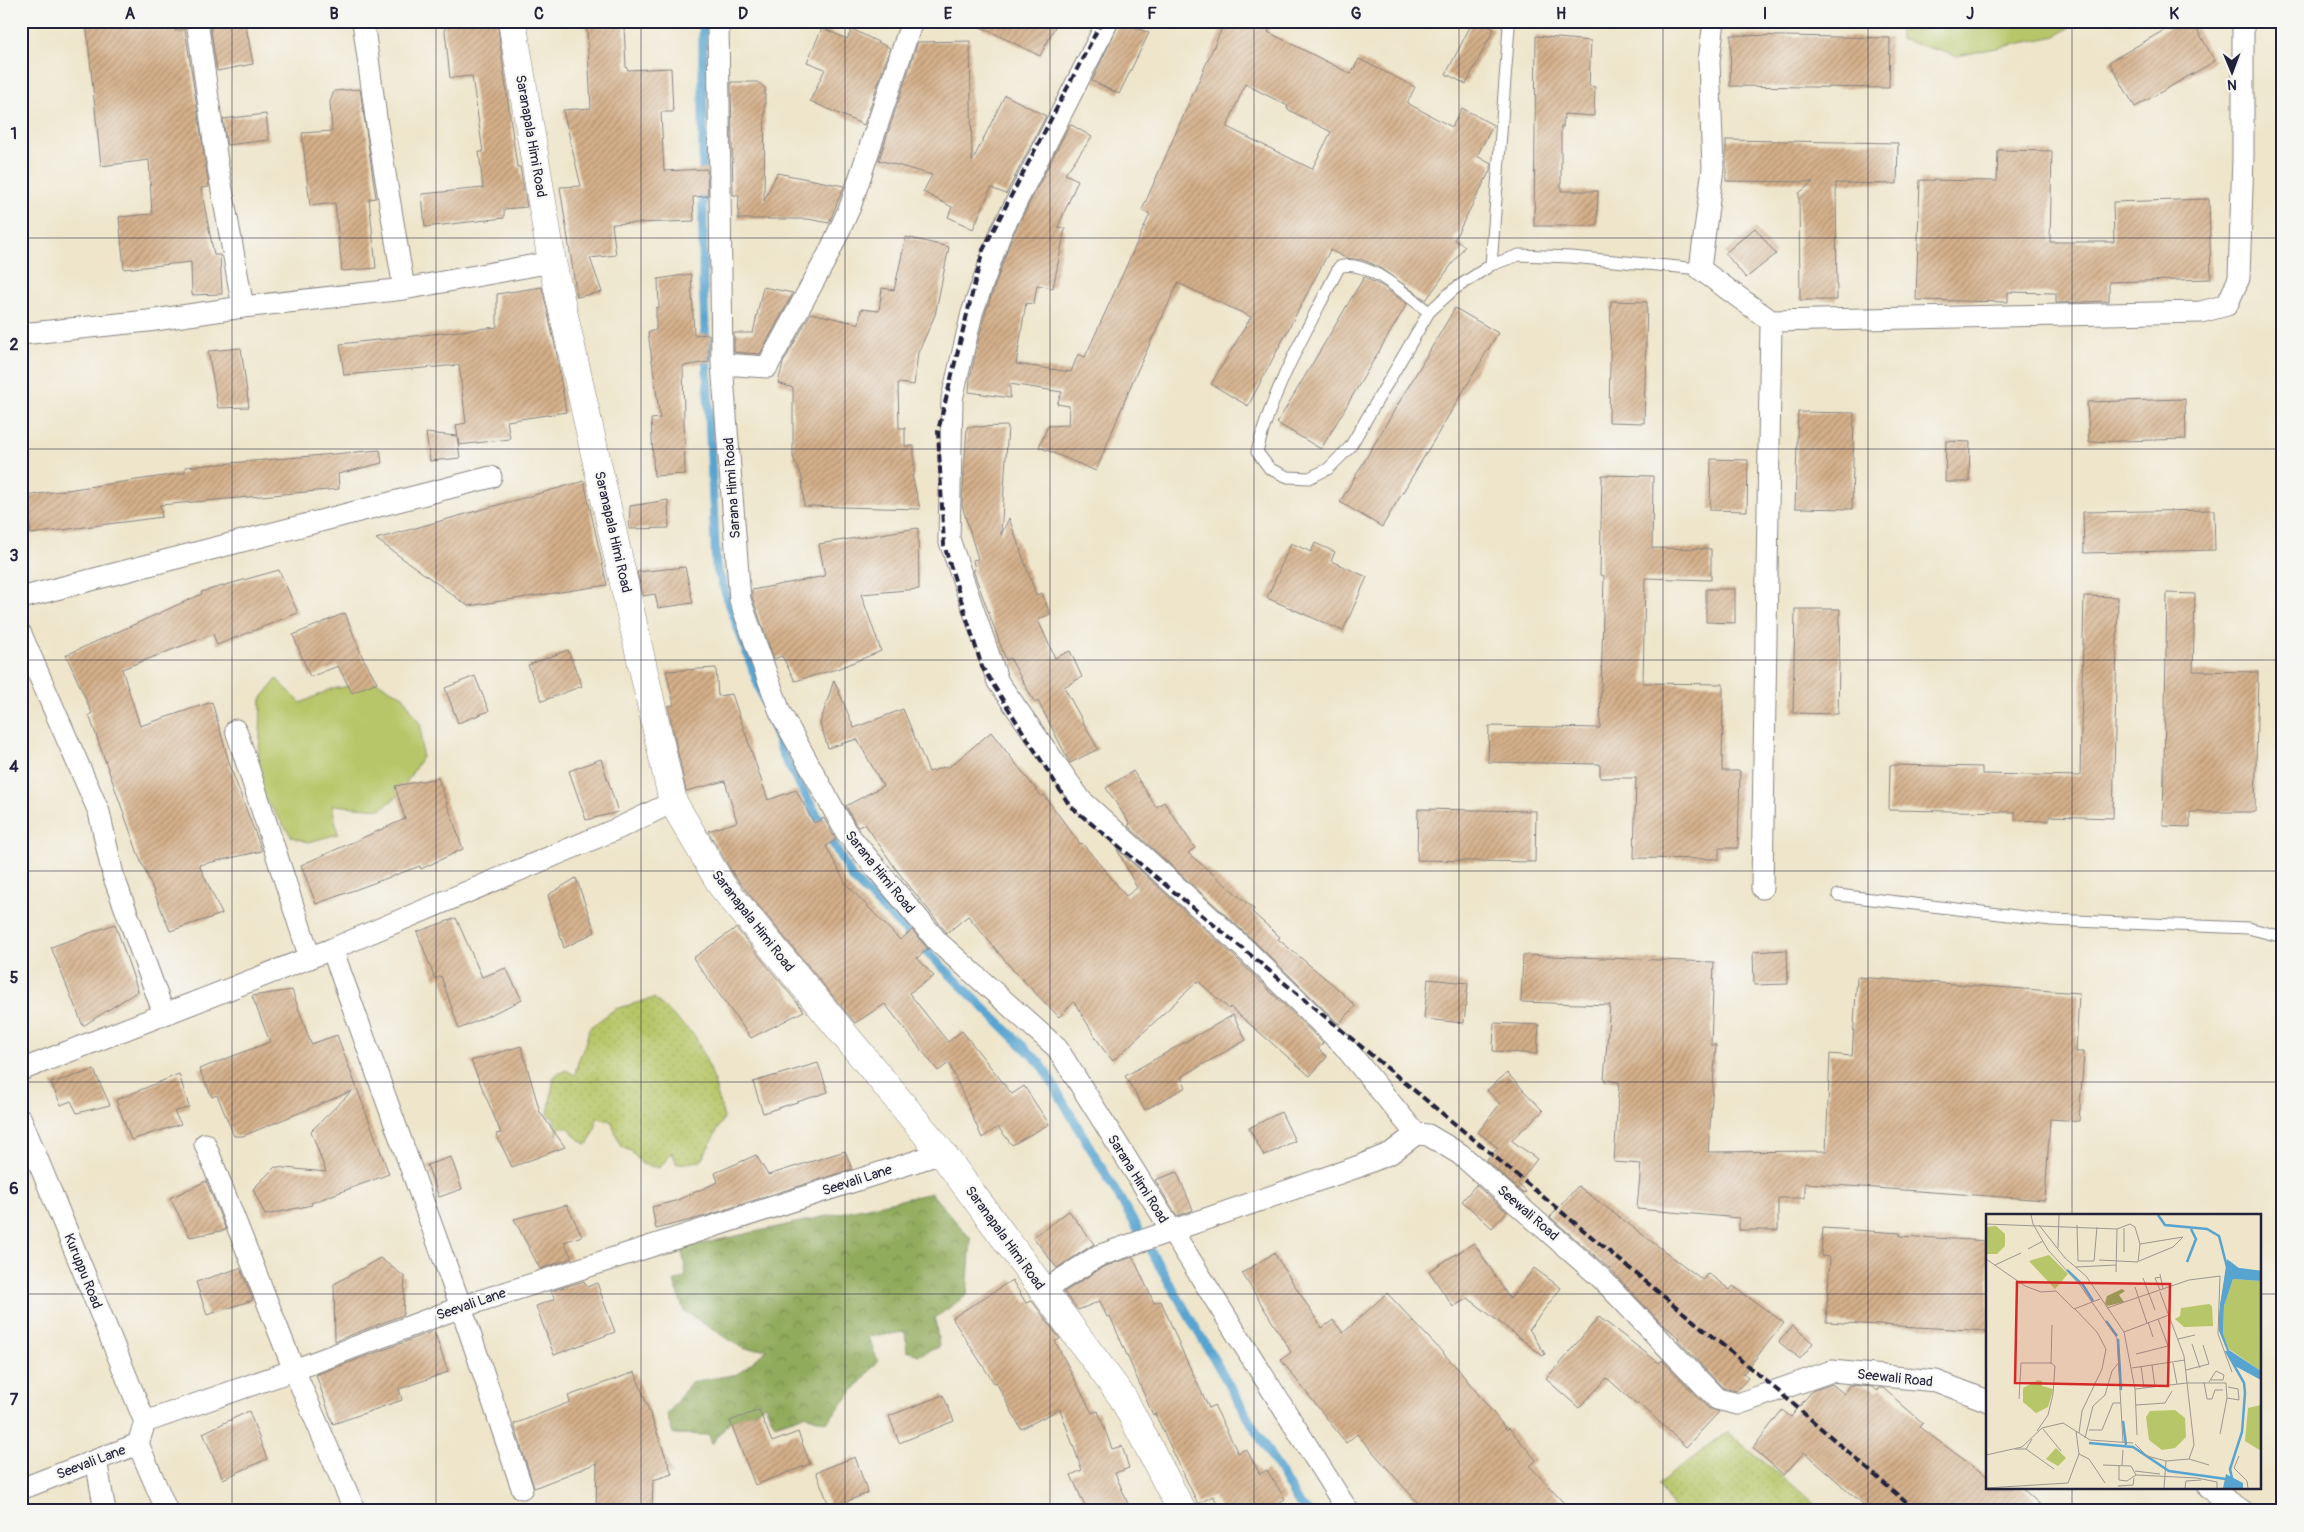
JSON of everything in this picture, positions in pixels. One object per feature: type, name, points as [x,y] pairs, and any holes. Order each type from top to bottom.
[{"type":"street","points":[[197,21],[217,162],[242,307]]},
{"type":"street","points":[[363,21],[376,125],[404,289]]},
{"type":"street","name":"Saranapala Himi Road","points":[[512,21],[552,262],[673,802],[722,886],[942,1153],[1123,1398],[1182,1511]]},
{"type":"street","name":"Sarana Himi Road","points":[[718,21],[722,364],[740,600],[780,712],[846,832],[858,847],[938,942],[1057,1048],[1166,1233],[1348,1511]]},
{"type":"street","points":[[722,364],[767,367],[786,333],[828,255],[850,206],[912,21]]},
{"type":"street","points":[[1043,1291],[1098,1256],[1391,1153],[1416,1134],[1344,1046],[1246,950],[1081,800],[998,682],[949,539],[952,399],[972,313],[1001,232],[1108,21]]},
{"type":"street","points":[[1714,21],[1709,61],[1714,168],[1700,269],[1771,321],[2201,312],[2227,305],[2239,278],[2243,157],[2243,21]]},
{"type":"street","points":[[21,334],[148,321],[242,307],[404,289],[552,262]]},
{"type":"street","points":[[1762,888],[1771,321]]},
{"type":"street","points":[[21,598],[492,477]]},
{"type":"street","points":[[21,634],[100,812],[112,875],[164,1014]]},
{"type":"street","points":[[236,730],[310,958]]},
{"type":"street","points":[[21,1070],[332,949],[619,828],[673,802]]},
{"type":"street","points":[[332,949],[461,1307],[522,1488]]},
{"type":"street","name":"Kuruppu Road","points":[[21,1119],[145,1422]]},
{"type":"street","name":"Seewali Road","points":[[1416,1134],[1428,1135],[1468,1160],[1600,1277],[1717,1399],[1738,1404],[1832,1371],[1936,1381],[1986,1400]]},
{"type":"street","points":[[205,1144],[294,1370],[355,1511]]},
{"type":"street","name":"Seevali Lane","points":[[21,1489],[138,1444],[145,1422],[294,1370],[461,1307],[942,1153]]},
{"type":"street","points":[[138,1444],[167,1511]]},
{"type":"street","points":[[96,1460],[105,1511]]},
{"type":"street","points":[[2212,1490],[2243,1511]]},
{"type":"lane","points":[[1491,265],[1509,26],[1506,21]]},
{"type":"lane","points":[[1429,312],[1383,278],[1361,266],[1348,264],[1339,267],[1277,389],[1263,427],[1257,452],[1270,469],[1288,477],[1309,478],[1328,469],[1350,447],[1429,312],[1453,290],[1491,265],[1519,256],[1571,257],[1700,269]]},
{"type":"lane","points":[[1838,895],[2052,920],[2248,928],[2283,938]]},
{"type":"green space","points":[[1900,21],[2079,21],[2056,36],[1957,56],[1900,39]]},
{"type":"green space","points":[[277,679],[301,703],[331,689],[377,682],[403,696],[421,726],[422,757],[398,796],[381,809],[332,805],[338,834],[308,842],[292,837],[253,782],[260,742],[261,699]]},
{"type":"green space","points":[[654,998],[695,1036],[711,1071],[724,1118],[701,1161],[677,1164],[672,1152],[660,1168],[642,1164],[631,1151],[621,1147],[611,1121],[597,1118],[595,1130],[587,1145],[575,1136],[568,1127],[560,1127],[557,1136],[554,1118],[548,1116],[554,1076],[566,1070],[575,1075],[589,1028],[615,1009]]},
{"type":"green space","points":[[931,1193],[971,1239],[967,1295],[935,1318],[939,1347],[919,1355],[907,1351],[905,1332],[868,1337],[878,1361],[827,1422],[805,1415],[775,1425],[765,1405],[752,1413],[730,1421],[712,1444],[709,1435],[673,1434],[667,1415],[691,1382],[738,1374],[768,1349],[744,1349],[684,1311],[674,1282],[686,1276],[682,1248]]},
{"type":"green space","points":[[1727,1432],[1824,1511],[1675,1511],[1658,1484]]},
{"type":"building","points":[[86,21],[174,21],[175,31],[185,29],[209,187],[201,188],[214,255],[220,255],[222,294],[192,295],[191,262],[124,269],[119,217],[152,214],[149,160],[101,166]]},
{"type":"building","points":[[224,21],[245,21],[253,64],[217,71],[210,24]]},
{"type":"building","points":[[444,21],[497,21],[517,167],[520,167],[527,207],[504,209],[504,218],[425,227],[422,194],[483,188],[479,152],[483,152],[472,76],[450,78]]},
{"type":"building","points":[[969,21],[1058,21],[1040,56]]},
{"type":"building","points":[[1120,21],[1149,33],[1119,94],[1092,81]]},
{"type":"building","points":[[1225,21],[1273,21],[1268,32],[1351,74],[1359,59],[1415,87],[1407,103],[1452,127],[1462,108],[1493,125],[1477,156],[1491,164],[1491,169],[1454,240],[1465,246],[1426,300],[1377,266],[1363,260],[1346,258],[1330,250],[1248,406],[1211,384],[1251,317],[1178,283],[1134,378],[1096,471],[1039,447],[1048,426],[1068,425],[1069,406],[1057,404],[1062,392],[1010,384],[1010,398],[969,392],[970,378],[984,317],[1012,237],[1070,124],[1092,137],[1065,174],[1078,180],[1058,227],[1065,229],[1053,288],[1037,285],[1034,304],[1026,303],[1016,364],[1071,372],[1078,354],[1085,357],[1150,214],[1142,210]],"holes":[[[1245,84],[1288,106],[1287,109],[1331,132],[1312,169],[1227,127]]]},
{"type":"building","points":[[1473,21],[1479,21],[1494,29],[1466,84],[1446,74]]},
{"type":"building","points":[[2180,21],[2192,21],[2215,61],[2135,107],[2109,62]]},
{"type":"building","points":[[624,26],[626,67],[628,70],[671,68],[673,112],[661,112],[664,171],[707,169],[708,196],[693,197],[694,221],[612,224],[616,255],[590,258],[602,292],[577,297],[560,187],[581,186],[563,110],[591,108],[587,31],[585,27]]},
{"type":"building","points":[[822,28],[847,39],[852,29],[890,48],[864,125],[810,101],[825,69],[807,62]]},
{"type":"building","points":[[1731,35],[1890,38],[1889,88],[1730,86]]},
{"type":"building","points":[[1536,36],[1591,41],[1589,86],[1595,87],[1594,116],[1564,114],[1563,127],[1561,127],[1561,191],[1598,191],[1597,226],[1534,226]]},
{"type":"building","points":[[970,41],[972,162],[1005,95],[1046,116],[1006,194],[991,188],[973,229],[948,217],[952,207],[923,192],[932,175],[879,160],[918,42]]},
{"type":"building","points":[[731,82],[758,82],[765,88],[764,201],[777,173],[844,186],[829,223],[808,219],[738,219],[739,195],[733,195]]},
{"type":"building","points":[[360,89],[376,198],[369,199],[376,268],[342,271],[335,203],[310,206],[302,133],[332,131],[330,102],[334,91]]},
{"type":"building","points":[[266,114],[269,140],[227,145],[223,119]]},
{"type":"building","points":[[1726,140],[1898,143],[1897,184],[1836,183],[1837,300],[1800,300],[1799,193],[1813,182],[1726,181]]},
{"type":"building","points":[[1998,150],[2052,151],[2050,242],[2114,242],[2113,202],[2209,199],[2211,279],[2109,282],[2109,301],[2056,303],[2056,293],[2008,292],[2008,302],[1916,300],[1920,180],[1997,181]]},
{"type":"building","points":[[1755,228],[1776,254],[1746,278],[1725,253]]},
{"type":"building","points":[[906,237],[949,247],[935,315],[918,353],[914,385],[898,383],[899,428],[905,428],[905,446],[914,446],[914,475],[912,475],[920,509],[804,506],[802,477],[793,457],[793,388],[778,383],[783,363],[811,313],[859,324],[861,309],[879,311],[882,288],[894,290]]},
{"type":"building","points":[[691,274],[694,335],[709,334],[709,362],[683,366],[685,474],[654,476],[651,419],[660,418],[648,332],[656,330],[656,308],[659,307],[658,279]]},
{"type":"building","points":[[1364,277],[1382,286],[1407,304],[1321,449],[1277,423]]},
{"type":"building","points":[[542,287],[556,350],[566,412],[507,421],[510,439],[459,445],[456,425],[466,423],[459,365],[344,375],[340,344],[497,327],[497,294]]},
{"type":"building","points":[[763,287],[793,293],[760,354],[734,352],[734,333],[753,333]]},
{"type":"building","points":[[1611,301],[1647,302],[1644,423],[1609,422]]},
{"type":"building","points":[[1455,308],[1498,333],[1382,527],[1340,502]]},
{"type":"building","points":[[241,348],[249,407],[218,408],[208,351]]},
{"type":"building","points":[[2185,399],[2186,439],[2089,442],[2087,402]]},
{"type":"building","points":[[1798,412],[1854,413],[1852,509],[1795,508]]},
{"type":"building","points":[[1008,426],[1001,535],[1009,518],[1036,595],[1042,593],[1050,614],[1038,620],[1055,658],[1070,651],[1082,677],[1064,687],[1098,749],[1070,763],[1038,701],[1035,703],[1010,658],[1006,660],[973,570],[975,570],[973,560],[978,559],[962,505],[967,427]]},
{"type":"building","points":[[426,433],[457,436],[460,458],[430,461]]},
{"type":"building","points":[[1946,441],[1970,442],[1969,482],[1945,482]]},
{"type":"building","points":[[380,450],[382,463],[338,474],[339,489],[160,505],[162,517],[31,534],[25,496],[185,473],[185,467]]},
{"type":"building","points":[[1711,459],[1748,460],[1747,511],[1710,510]]},
{"type":"building","points":[[1602,475],[1653,476],[1652,548],[1711,549],[1711,580],[1645,578],[1643,683],[1723,684],[1722,771],[1740,771],[1738,848],[1719,848],[1719,859],[1634,858],[1636,778],[1600,778],[1600,764],[1488,762],[1489,726],[1600,728],[1604,576],[1600,575]]},
{"type":"building","points":[[584,481],[607,585],[468,606],[376,539]]},
{"type":"building","points":[[668,500],[669,528],[629,529],[630,506]]},
{"type":"building","points":[[2214,510],[2215,550],[2084,553],[2083,512]]},
{"type":"building","points":[[918,528],[919,589],[861,594],[881,651],[837,669],[795,681],[782,656],[774,659],[752,597],[752,590],[825,576],[819,544]]},
{"type":"building","points":[[1291,543],[1311,552],[1315,543],[1335,552],[1331,561],[1367,577],[1343,631],[1267,598]]},
{"type":"building","points":[[685,567],[693,603],[658,608],[655,594],[643,596],[637,572]]},
{"type":"building","points":[[279,570],[298,613],[217,645],[213,634],[122,669],[140,726],[212,702],[231,769],[262,851],[199,865],[222,914],[170,931],[142,865],[89,715],[92,713],[66,655],[202,594],[201,592]]},
{"type":"building","points":[[1706,589],[1735,589],[1735,623],[1706,622]]},
{"type":"building","points":[[2167,593],[2195,594],[2193,671],[2258,672],[2255,812],[2190,812],[2190,827],[2163,826]]},
{"type":"building","points":[[2084,596],[2118,597],[2113,818],[2049,816],[2049,821],[2015,820],[2015,812],[1889,810],[1890,765],[1982,767],[1982,774],[2080,776]]},
{"type":"building","points":[[1795,609],[1840,609],[1838,714],[1793,713]]},
{"type":"building","points":[[345,613],[362,656],[377,682],[352,693],[338,666],[310,677],[293,635]]},
{"type":"building","points":[[568,650],[582,686],[542,701],[528,665]]},
{"type":"building","points":[[716,668],[718,696],[732,694],[768,800],[796,790],[814,823],[824,818],[836,840],[826,846],[846,884],[900,940],[912,930],[928,949],[917,958],[934,976],[909,993],[948,1042],[962,1031],[1012,1094],[1024,1086],[1049,1124],[1012,1145],[998,1127],[982,1138],[949,1063],[938,1071],[885,1004],[855,1023],[735,877],[708,831],[737,822],[725,781],[686,791],[668,706],[674,705],[666,671]]},
{"type":"building","points":[[475,676],[489,711],[458,723],[445,688]]},
{"type":"building","points":[[834,680],[854,728],[903,709],[929,772],[947,766],[948,768],[991,732],[1042,797],[1044,795],[1080,844],[1082,843],[1126,896],[1137,888],[1117,849],[1237,959],[1323,1043],[1318,1049],[1327,1057],[1310,1076],[1198,981],[1113,1061],[1103,1049],[1074,1002],[1059,1017],[1013,970],[968,916],[947,933],[898,872],[865,824],[858,827],[856,825],[846,806],[883,786],[857,739],[828,748],[820,723]]},
{"type":"building","points":[[601,759],[618,812],[586,820],[569,771]]},
{"type":"building","points":[[1133,771],[1156,807],[1164,802],[1195,848],[1188,853],[1254,909],[1252,912],[1280,937],[1278,939],[1337,988],[1355,1006],[1339,1024],[1254,941],[1128,826],[1130,824],[1106,788]]},
{"type":"building","points":[[438,778],[463,849],[421,869],[420,866],[316,904],[301,865],[405,819],[395,786]]},
{"type":"building","points":[[1418,809],[1536,811],[1535,862],[1417,860]]},
{"type":"building","points":[[576,878],[595,932],[564,948],[548,895]]},
{"type":"building","points":[[456,918],[482,977],[506,968],[522,1000],[459,1029],[441,976],[435,979],[417,932]]},
{"type":"building","points":[[115,924],[138,991],[83,1026],[51,947]]},
{"type":"building","points":[[736,928],[804,1011],[751,1038],[693,958]]},
{"type":"building","points":[[1787,950],[1788,984],[1754,985],[1753,952]]},
{"type":"building","points":[[1523,955],[1714,962],[1711,1045],[1716,1045],[1708,1152],[1826,1151],[1830,1054],[1852,1056],[1857,977],[2079,993],[2076,1052],[2084,1052],[2079,1121],[2050,1119],[2045,1200],[1805,1183],[1805,1198],[1778,1198],[1778,1230],[1739,1230],[1739,1218],[1637,1209],[1641,1164],[1614,1162],[1619,1082],[1604,1080],[1610,1005],[1521,1002]]},
{"type":"building","points":[[1428,979],[1468,983],[1464,1023],[1424,1019]]},
{"type":"building","points":[[292,990],[311,1044],[337,1035],[389,1174],[311,1203],[312,1205],[265,1215],[253,1189],[275,1167],[326,1172],[311,1131],[352,1091],[243,1136],[234,1136],[217,1095],[212,1097],[199,1069],[270,1042],[252,996]]},
{"type":"building","points":[[1233,1015],[1246,1040],[1181,1077],[1186,1087],[1145,1110],[1125,1076]]},
{"type":"building","points":[[1494,1023],[1539,1025],[1537,1054],[1493,1051]]},
{"type":"building","points":[[521,1046],[540,1112],[565,1147],[512,1167],[496,1134],[501,1133],[471,1061]]},
{"type":"building","points":[[818,1063],[828,1092],[763,1113],[753,1082]]},
{"type":"building","points":[[94,1070],[110,1105],[77,1113],[71,1101],[61,1105],[51,1083]]},
{"type":"building","points":[[1507,1073],[1543,1111],[1511,1140],[1537,1159],[1518,1184],[1526,1192],[1524,1194],[1486,1160],[1498,1148],[1478,1132],[1500,1104],[1487,1090]]},
{"type":"building","points":[[179,1074],[189,1107],[174,1112],[181,1124],[131,1140],[116,1100]]},
{"type":"building","points":[[1281,1112],[1295,1141],[1264,1156],[1249,1128]]},
{"type":"building","points":[[845,1151],[852,1169],[702,1217],[656,1229],[652,1207],[675,1201],[718,1182],[715,1173],[756,1155],[768,1175]]},
{"type":"building","points":[[451,1157],[462,1189],[439,1197],[427,1165]]},
{"type":"building","points":[[1177,1172],[1193,1210],[1177,1216],[1155,1180]]},
{"type":"building","points":[[206,1181],[226,1230],[190,1237],[170,1198]]},
{"type":"building","points":[[1476,1185],[1507,1212],[1492,1228],[1462,1201]]},
{"type":"building","points":[[1578,1186],[1703,1280],[1708,1273],[1730,1290],[1733,1286],[1784,1323],[1743,1374],[1748,1378],[1736,1391],[1723,1388],[1678,1340],[1679,1338],[1660,1322],[1609,1268],[1550,1217]]},
{"type":"building","points":[[567,1205],[582,1236],[564,1242],[572,1258],[540,1269],[514,1219]]},
{"type":"building","points":[[1069,1211],[1094,1244],[1057,1268],[1033,1237]]},
{"type":"building","points":[[1823,1228],[1900,1233],[1900,1236],[1986,1241],[1986,1331],[1826,1322],[1830,1257],[1821,1256]]},
{"type":"building","points":[[1474,1243],[1510,1299],[1534,1268],[1561,1288],[1529,1329],[1545,1354],[1543,1356],[1468,1298],[1453,1307],[1429,1271]]},
{"type":"building","points":[[1274,1253],[1322,1328],[1333,1320],[1343,1333],[1387,1293],[1458,1369],[1507,1430],[1509,1428],[1536,1460],[1530,1466],[1571,1511],[1425,1511],[1357,1434],[1346,1443],[1281,1360],[1291,1352],[1242,1273]]},
{"type":"building","points":[[1133,1257],[1154,1303],[1161,1301],[1209,1408],[1214,1405],[1238,1453],[1246,1449],[1260,1474],[1267,1470],[1285,1499],[1265,1511],[1222,1511],[1213,1496],[1198,1504],[1155,1414],[1153,1415],[1110,1316],[1107,1317],[1100,1301],[1078,1310],[1064,1292],[1103,1267]]},
{"type":"building","points":[[380,1258],[405,1277],[403,1315],[335,1341],[334,1284]]},
{"type":"building","points":[[240,1268],[253,1300],[207,1315],[196,1282]]},
{"type":"building","points":[[1012,1280],[1026,1303],[1032,1301],[1060,1339],[1055,1341],[1092,1413],[1098,1411],[1112,1449],[1122,1446],[1129,1468],[1115,1473],[1131,1511],[1087,1511],[1071,1475],[1082,1470],[1060,1409],[1021,1429],[996,1382],[994,1383],[952,1318]]},
{"type":"building","points":[[584,1281],[587,1287],[597,1283],[615,1332],[554,1355],[536,1306],[555,1299],[551,1291]]},
{"type":"building","points":[[1599,1317],[1659,1363],[1662,1360],[1708,1408],[1719,1412],[1686,1447],[1639,1403],[1637,1405],[1607,1378],[1579,1408],[1546,1379]]},
{"type":"building","points":[[1793,1326],[1813,1343],[1800,1359],[1779,1342]]},
{"type":"building","points":[[434,1331],[448,1372],[399,1389],[402,1400],[333,1424],[316,1375]]},
{"type":"building","points":[[635,1372],[672,1474],[653,1480],[652,1511],[596,1511],[597,1463],[534,1488],[514,1424],[570,1402],[568,1396]]},
{"type":"building","points":[[1832,1384],[1844,1394],[1849,1385],[1872,1387],[1878,1391],[1879,1388],[1883,1388],[1923,1423],[1919,1427],[1986,1476],[1986,1490],[2024,1490],[2047,1511],[1871,1511],[1804,1452],[1784,1475],[1753,1448],[1782,1410],[1791,1417],[1812,1391]]},
{"type":"building","points":[[943,1395],[954,1421],[899,1443],[889,1416]]},
{"type":"building","points":[[759,1410],[772,1442],[798,1432],[810,1464],[755,1485],[730,1421]]},
{"type":"building","points":[[249,1411],[267,1459],[223,1479],[203,1433]]},
{"type":"building","points":[[855,1457],[868,1493],[830,1508],[816,1472]]},
{"type":"waterway","points":[[703,21],[703,284],[716,566],[784,757],[853,879],[1041,1064],[1299,1504],[1308,1511]]},
{"type":"railway","points":[[1102,21],[983,250],[938,431],[944,545],[982,667],[1070,806],[1777,1390],[1916,1511]]}]
